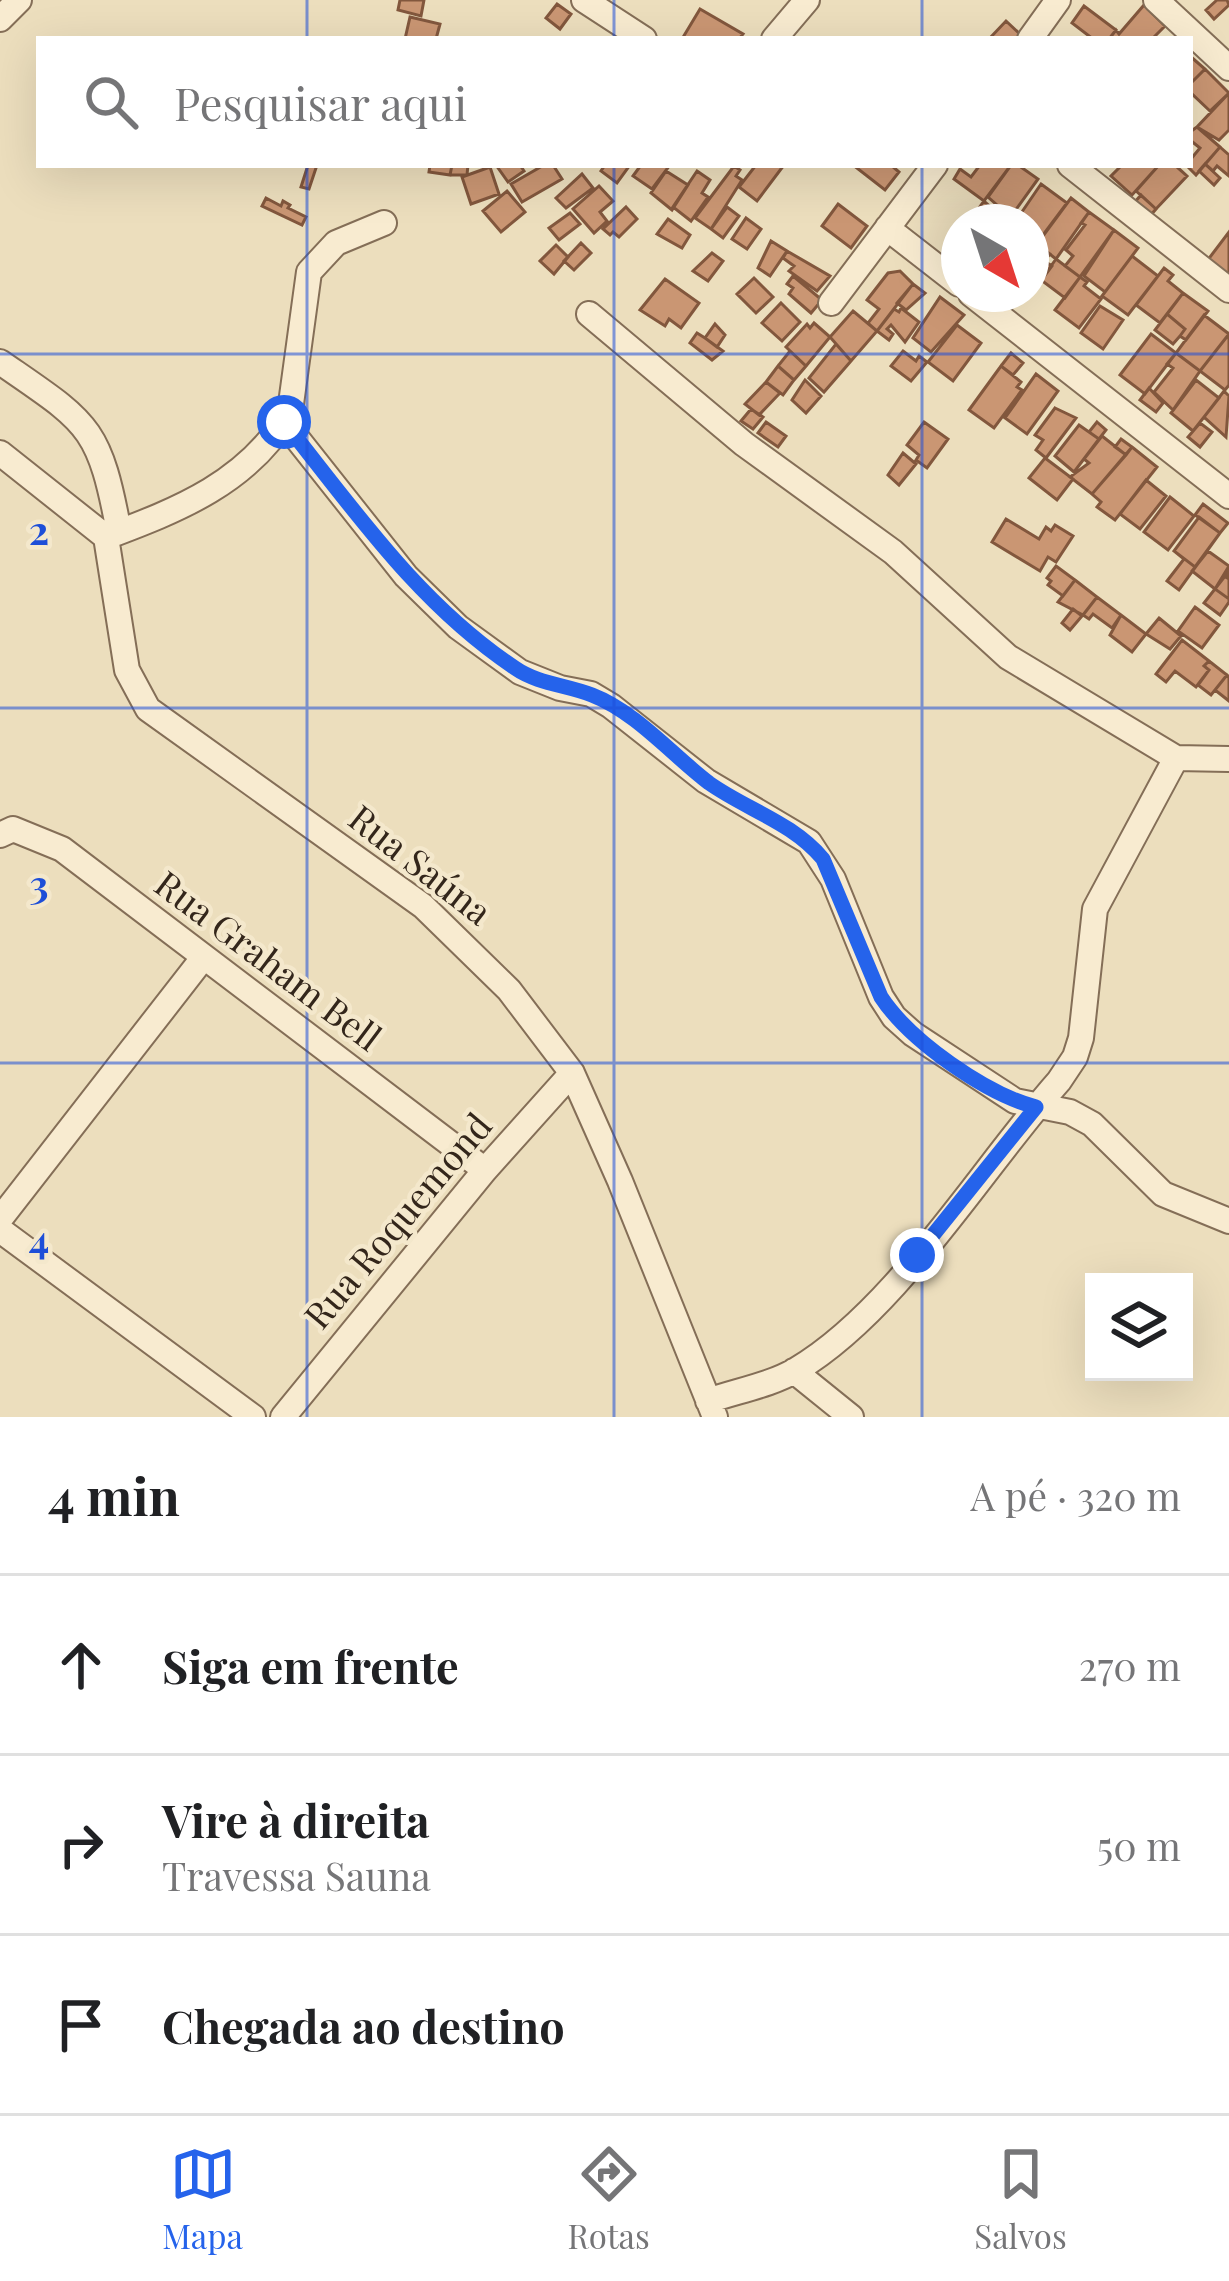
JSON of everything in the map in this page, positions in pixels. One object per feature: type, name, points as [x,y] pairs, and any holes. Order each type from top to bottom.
[{"type":"street","points":[[0,19],[19,0]]},
{"type":"street","points":[[584,0],[639,36]]},
{"type":"street","points":[[777,36],[807,0]]},
{"type":"street","points":[[1032,36],[1058,0]]},
{"type":"street","points":[[1156,0],[1229,68]]},
{"type":"street","points":[[831,303],[933,168]]},
{"type":"street","points":[[1074,168],[1229,290]]},
{"type":"street","points":[[0,453],[112,534],[208,495],[232,477],[290,411],[309,272],[336,243],[384,223]]},
{"type":"street","points":[[887,228],[941,270]]},
{"type":"street","points":[[994,312],[1229,496]]},
{"type":"street","points":[[589,314],[744,444],[893,552],[1007,657],[1176,758],[1229,759]]},
{"type":"street","name":"Rua Saúna","points":[[0,362],[88,428],[107,471],[127,670],[148,709],[423,906],[509,990],[572,1073],[711,1409]]},
{"type":"street","points":[[284,422],[406,576],[458,627],[520,672],[591,694],[611,706],[706,781],[808,842],[823,859],[881,997],[894,1016],[1030,1114],[1070,1112],[1092,1124],[1163,1194],[1229,1222]]},
{"type":"street","points":[[711,1409],[794,1371],[856,1324],[889,1290],[1075,1057],[1095,909],[1176,758]]},
{"type":"street","name":"Rua Graham Bell","points":[[0,835],[13,830],[62,850],[485,1170]]},
{"type":"street","points":[[0,1219],[203,958]]},
{"type":"street","name":"Rua Roquemond","points":[[283,1417],[485,1170],[572,1073]]},
{"type":"street","points":[[0,1230],[253,1417]]},
{"type":"street","points":[[794,1371],[851,1417]]},
{"type":"building","points":[[400,0],[424,0],[421,16],[398,10]]},
{"type":"building","points":[[1217,0],[1227,0],[1229,5],[1214,19],[1206,10]]},
{"type":"building","points":[[557,4],[571,14],[560,29],[546,18]]},
{"type":"building","points":[[1144,5],[1165,26],[1155,36],[1111,36],[1116,30],[1119,34]]},
{"type":"building","points":[[1084,6],[1116,30],[1111,36],[1089,36],[1072,23]]},
{"type":"building","points":[[700,9],[743,34],[741,36],[684,36]]},
{"type":"building","points":[[410,17],[440,24],[437,36],[406,36]]},
{"type":"building","points":[[1006,21],[1021,35],[1020,36],[992,36]]},
{"type":"building","points":[[1193,59],[1205,69],[1193,81]]},
{"type":"building","points":[[1205,69],[1229,93],[1210,111],[1193,95],[1193,81]]},
{"type":"building","points":[[1229,93],[1229,130],[1219,140],[1197,127]]},
{"type":"building","points":[[1197,127],[1220,147],[1196,175],[1189,168],[1200,148],[1193,142]]},
{"type":"building","points":[[1220,147],[1229,155],[1229,176],[1205,164]]},
{"type":"building","points":[[1205,164],[1220,178],[1214,185],[1199,171]]},
{"type":"building","points":[[307,168],[316,168],[309,189],[301,187]]},
{"type":"building","points":[[430,168],[451,168],[450,175],[429,172]]},
{"type":"building","points":[[451,168],[468,168],[467,175],[450,175]]},
{"type":"building","points":[[490,168],[499,194],[471,204],[462,177]]},
{"type":"building","points":[[498,168],[522,168],[524,171],[508,182]]},
{"type":"building","points":[[539,168],[555,168],[562,179],[522,202],[511,184]]},
{"type":"building","points":[[603,168],[628,168],[617,183]]},
{"type":"building","points":[[639,168],[668,168],[652,189],[633,176]]},
{"type":"building","points":[[732,168],[740,170],[736,176],[742,180],[711,229],[695,218]]},
{"type":"building","points":[[754,168],[782,168],[757,201],[739,187]]},
{"type":"building","points":[[857,168],[894,168],[899,172],[885,190]]},
{"type":"building","points":[[978,168],[1009,168],[984,201],[954,179],[960,169],[971,177]]},
{"type":"building","points":[[1009,168],[1022,168],[1038,179],[1020,204],[996,204],[988,197]]},
{"type":"building","points":[[1119,168],[1156,168],[1132,195],[1111,176]]},
{"type":"building","points":[[1156,168],[1178,168],[1187,176],[1156,209],[1136,191]]},
{"type":"building","points":[[1156,168],[1178,168],[1187,176],[1156,209],[1136,191]]},
{"type":"building","points":[[666,171],[688,185],[672,210],[651,193]]},
{"type":"building","points":[[697,171],[710,180],[702,193],[708,197],[691,221],[673,207]]},
{"type":"building","points":[[582,174],[593,188],[566,208],[556,198]]},
{"type":"building","points":[[1041,184],[1067,203],[1049,227],[1049,204],[1027,204]]},
{"type":"building","points":[[599,186],[613,201],[600,212],[607,221],[594,233],[573,209]]},
{"type":"building","points":[[507,191],[525,212],[501,232],[483,211]]},
{"type":"building","points":[[1141,195],[1156,209],[1149,217],[1134,203]]},
{"type":"building","points":[[266,198],[281,206],[283,201],[306,217],[302,225],[262,206]]},
{"type":"building","points":[[1071,198],[1089,212],[1056,259],[1049,253],[1049,228]]},
{"type":"building","points":[[838,204],[867,226],[851,248],[822,226]]},
{"type":"building","points":[[626,207],[637,219],[619,237],[610,235],[603,229]]},
{"type":"building","points":[[727,207],[739,216],[723,238],[711,229]]},
{"type":"building","points":[[1089,212],[1114,230],[1080,277],[1065,266],[1073,256],[1066,250]]},
{"type":"building","points":[[570,213],[580,224],[559,240],[549,228]]},
{"type":"building","points":[[746,218],[761,229],[747,249],[732,239]]},
{"type":"building","points":[[668,219],[690,235],[682,248],[657,234]]},
{"type":"building","points":[[1114,230],[1138,248],[1105,292],[1084,276]]},
{"type":"building","points":[[1229,232],[1229,277],[1207,261]]},
{"type":"building","points":[[771,241],[787,251],[770,276],[758,268]]},
{"type":"building","points":[[581,243],[591,253],[574,270],[564,261]]},
{"type":"building","points":[[556,245],[568,257],[554,274],[540,261]]},
{"type":"building","points":[[787,251],[830,276],[817,291],[789,271],[794,266],[783,258]]},
{"type":"building","points":[[712,253],[723,261],[708,281],[693,271]]},
{"type":"building","points":[[1132,256],[1158,276],[1128,315],[1102,296]]},
{"type":"building","points":[[1056,259],[1080,277],[1065,298],[1049,286],[1049,269]]},
{"type":"building","points":[[1164,268],[1173,275],[1168,281],[1183,293],[1160,323],[1136,305]]},
{"type":"building","points":[[900,271],[913,284],[877,331],[868,323],[879,309],[867,300],[888,273]]},
{"type":"building","points":[[793,276],[822,300],[811,313],[789,294],[793,288],[787,284]]},
{"type":"building","points":[[1080,277],[1101,299],[1079,328],[1055,310]]},
{"type":"building","points":[[754,278],[773,297],[756,313],[737,294]]},
{"type":"building","points":[[665,279],[699,303],[681,328],[669,319],[665,326],[640,310]]},
{"type":"building","points":[[913,284],[925,293],[906,310],[897,303]]},
{"type":"building","points":[[1183,293],[1208,311],[1186,340],[1180,336],[1173,344],[1155,330]]},
{"type":"building","points":[[1183,293],[1208,311],[1186,340],[1180,336],[1185,329],[1167,314]]},
{"type":"building","points":[[940,297],[941,312],[964,315],[931,352],[913,338]]},
{"type":"building","points":[[781,303],[800,322],[782,341],[762,323]]},
{"type":"building","points":[[1100,306],[1123,320],[1103,349],[1081,333]]},
{"type":"building","points":[[901,308],[919,322],[905,342],[891,325],[889,340],[877,331],[894,309],[899,312]]},
{"type":"building","points":[[853,311],[877,331],[851,361],[830,337]]},
{"type":"building","points":[[1204,315],[1229,334],[1200,371],[1176,353]]},
{"type":"building","points":[[814,323],[830,337],[806,366],[786,347],[807,324],[810,328]]},
{"type":"building","points":[[715,324],[725,335],[717,347],[705,338]]},
{"type":"building","points":[[957,325],[981,343],[953,381],[928,362]]},
{"type":"building","points":[[697,333],[723,351],[712,360],[690,343]]},
{"type":"building","points":[[1151,334],[1176,353],[1145,394],[1120,375]]},
{"type":"building","points":[[1229,334],[1229,385],[1225,390],[1200,371]]},
{"type":"building","points":[[836,344],[851,361],[824,392],[809,378]]},
{"type":"building","points":[[790,351],[806,366],[794,380],[778,366]]},
{"type":"building","points":[[903,351],[916,361],[919,356],[927,362],[911,381],[891,366]]},
{"type":"building","points":[[1011,353],[1023,363],[1013,375],[1001,366]]},
{"type":"building","points":[[1176,353],[1200,371],[1173,410],[1154,392],[1173,368],[1167,364]]},
{"type":"building","points":[[778,366],[794,380],[783,395],[766,382]]},
{"type":"building","points":[[1001,366],[1021,382],[1017,387],[1022,390],[994,428],[969,410]]},
{"type":"building","points":[[1036,374],[1058,391],[1027,434],[1005,418]]},
{"type":"building","points":[[805,380],[821,396],[806,413],[792,400]]},
{"type":"building","points":[[1196,380],[1219,398],[1193,431],[1171,413]]},
{"type":"building","points":[[766,382],[780,393],[759,415],[745,404]]},
{"type":"building","points":[[1149,388],[1163,403],[1156,412],[1140,400]]},
{"type":"building","points":[[1224,391],[1229,396],[1226,437],[1204,417]]},
{"type":"building","points":[[1055,408],[1076,418],[1046,458],[1036,450],[1043,440],[1035,435]]},
{"type":"building","points":[[751,409],[763,417],[753,429],[741,421]]},
{"type":"building","points":[[766,422],[786,436],[778,447],[758,433]]},
{"type":"building","points":[[924,422],[948,439],[927,468],[907,445]]},
{"type":"building","points":[[1097,422],[1106,430],[1099,439],[1089,432]]},
{"type":"building","points":[[1200,423],[1212,432],[1200,447],[1188,437]]},
{"type":"building","points":[[1079,425],[1099,439],[1074,472],[1055,456]]},
{"type":"building","points":[[1102,436],[1126,455],[1092,494],[1070,477],[1089,463],[1084,459]]},
{"type":"building","points":[[1121,439],[1132,447],[1126,455],[1115,447]]},
{"type":"building","points":[[1132,447],[1157,467],[1115,520],[1097,507],[1101,502],[1092,494]]},
{"type":"building","points":[[903,453],[916,464],[899,485],[888,475]]},
{"type":"building","points":[[1045,458],[1073,479],[1057,500],[1029,478]]},
{"type":"building","points":[[1146,480],[1166,496],[1140,529],[1120,514]]},
{"type":"building","points":[[1170,497],[1194,516],[1168,550],[1144,532]]},
{"type":"building","points":[[1203,504],[1228,523],[1220,533],[1195,515]]},
{"type":"building","points":[[1199,517],[1220,533],[1195,567],[1174,551]]},
{"type":"building","points":[[1199,517],[1220,533],[1179,590],[1167,581],[1184,559],[1174,551]]},
{"type":"building","points":[[1006,519],[1039,539],[1046,527],[1051,531],[1055,525],[1073,536],[1056,562],[1048,557],[1040,571],[992,542]]},
{"type":"building","points":[[1208,551],[1229,566],[1215,589],[1192,571]]},
{"type":"building","points":[[1056,566],[1075,580],[1063,596],[1048,585],[1047,578]]},
{"type":"building","points":[[1229,571],[1229,602],[1220,615],[1204,603]]},
{"type":"building","points":[[1224,576],[1229,579],[1229,599],[1215,589]]},
{"type":"building","points":[[1075,580],[1097,597],[1083,615],[1058,602]]},
{"type":"building","points":[[1097,597],[1121,615],[1112,628],[1093,614],[1089,619],[1083,615]]},
{"type":"building","points":[[1195,607],[1219,625],[1202,648],[1178,631]]},
{"type":"building","points":[[1073,609],[1082,616],[1070,630],[1062,623]]},
{"type":"building","points":[[1121,615],[1146,634],[1132,652],[1110,635]]},
{"type":"building","points":[[1159,618],[1181,636],[1170,649],[1146,634]]},
{"type":"building","points":[[1182,640],[1209,661],[1204,666],[1209,670],[1196,687],[1175,671],[1166,682],[1156,674]]},
{"type":"building","points":[[1209,661],[1227,675],[1211,695],[1198,685],[1209,670],[1204,666]]},
{"type":"building","points":[[1229,677],[1229,701],[1215,690]]},
{"type":"route","points":[[284,422],[406,576],[458,627],[520,672],[591,694],[611,706],[706,781],[808,842],[823,859],[881,997],[894,1016],[993,1090],[1036,1107],[917,1255]]}]
